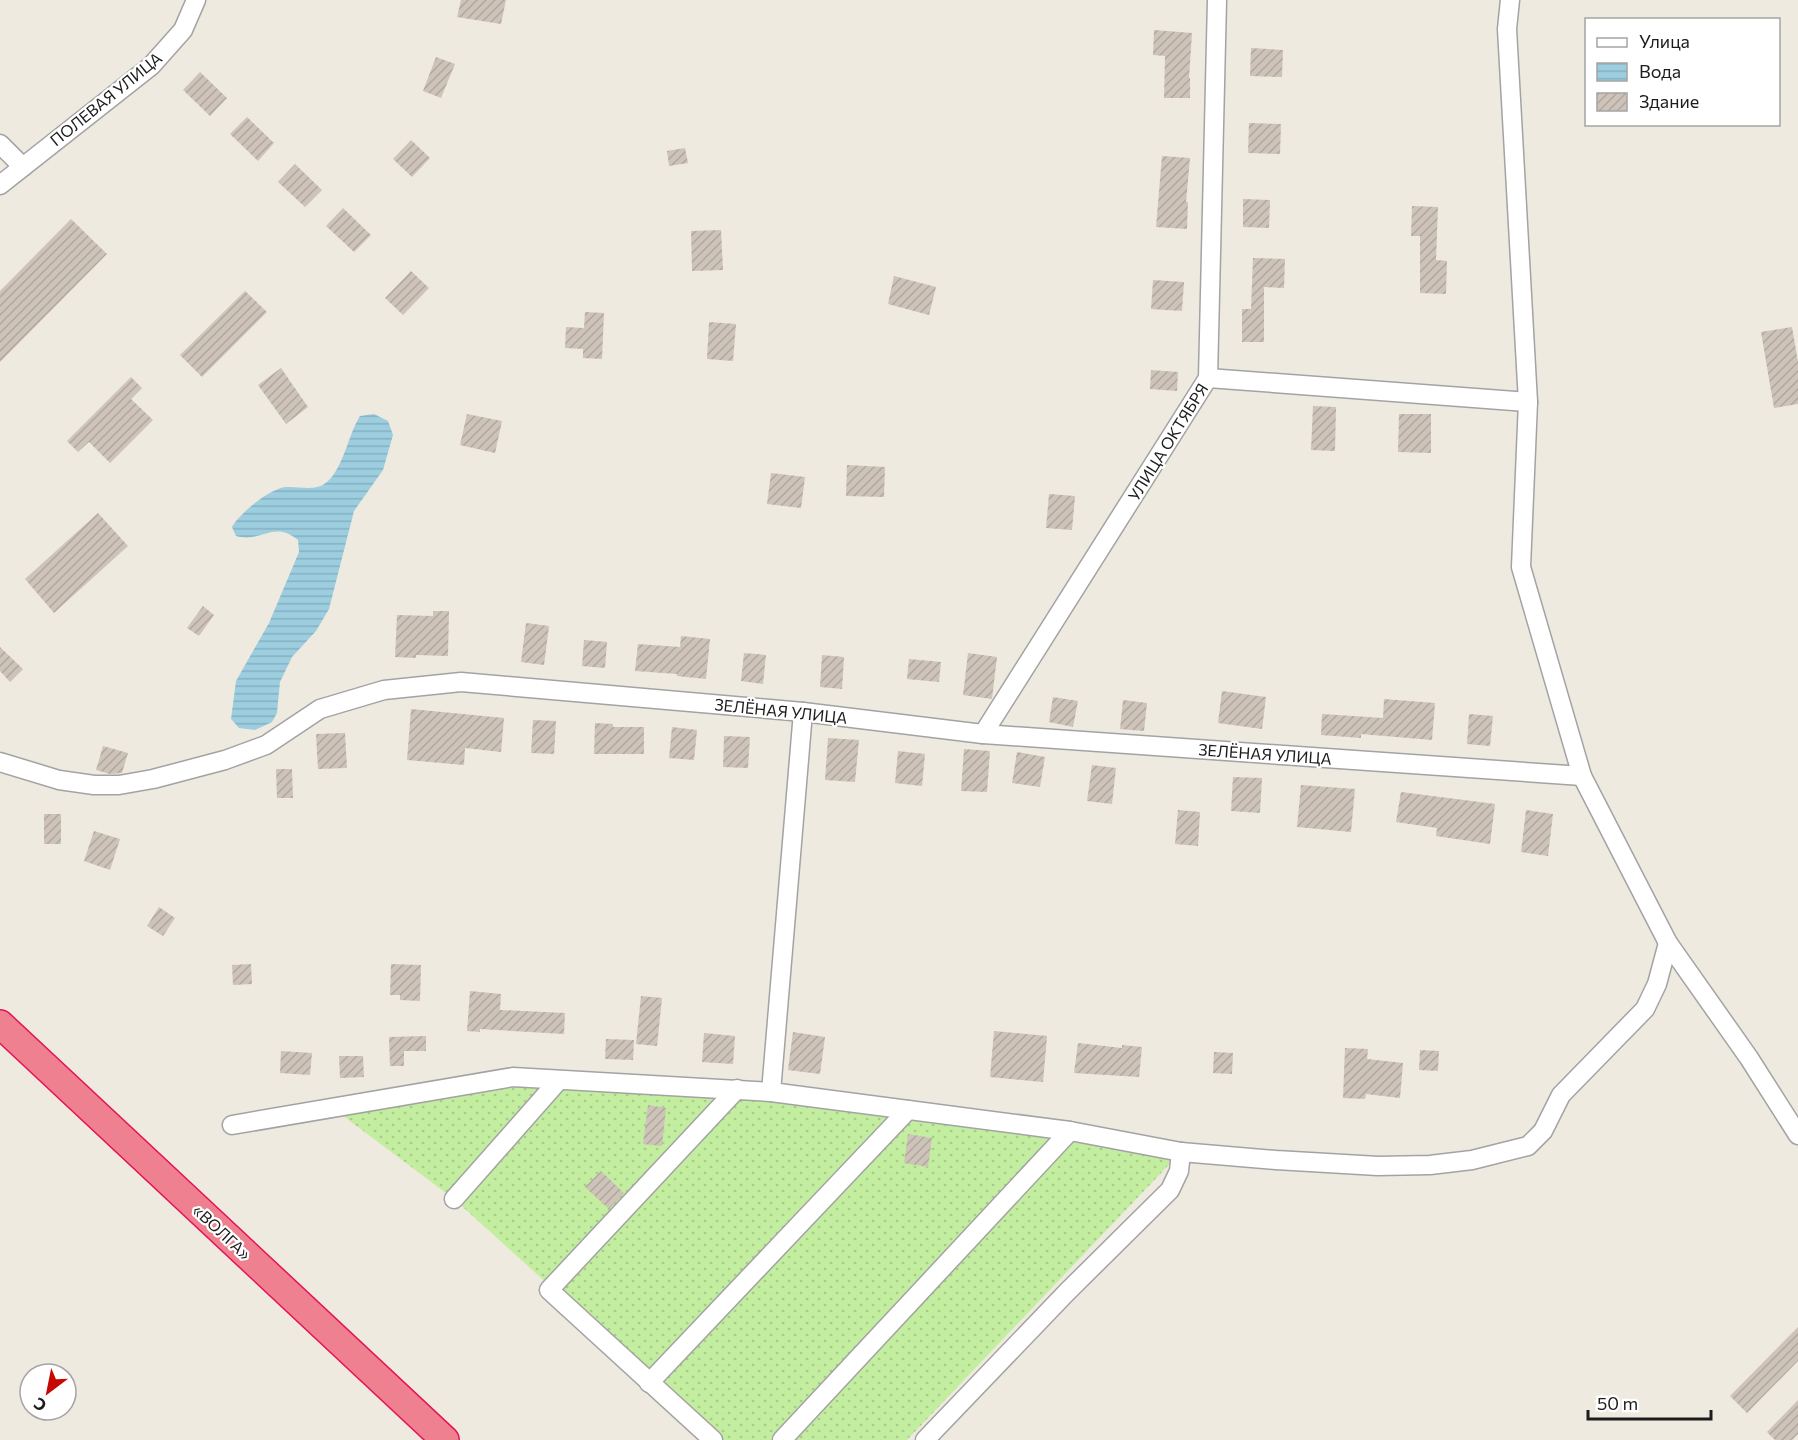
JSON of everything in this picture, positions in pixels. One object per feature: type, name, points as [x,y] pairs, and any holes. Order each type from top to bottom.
[{"type":"highway","name":"«ВОЛГА»","points":[[0,1024],[445,1440]]},
{"type":"street","name":"ПОЛЕВАЯ УЛИЦА","points":[[0,185],[151,66],[183,30],[196,0]]},
{"type":"street","name":"УЛИЦА ОКТЯБРЯ","points":[[983,734],[1208,378],[1217,0]]},
{"type":"street","points":[[1510,0],[1507,29],[1528,402],[1521,567],[1582,776],[1668,943],[1749,1058],[1798,1136]]},
{"type":"street","points":[[0,144],[22,167]]},
{"type":"street","points":[[1208,378],[1528,402]]},
{"type":"street","name":"ЗЕЛЁНАЯ УЛИЦА","points":[[0,762],[58,780],[94,785],[153,779],[225,760],[266,745],[320,709],[384,690],[461,682],[803,712],[983,734],[1582,776]]},
{"type":"street","points":[[771,1092],[803,712]]},
{"type":"street","points":[[232,1125],[513,1077],[771,1092],[1070,1131],[1181,1152],[1377,1166],[1430,1166],[1472,1160],[1528,1146],[1543,1131],[1561,1095],[1645,1009],[1657,984],[1668,943]]},
{"type":"street","points":[[454,1199],[559,1080]]},
{"type":"street","points":[[713,1440],[549,1290],[737,1089]]},
{"type":"street","points":[[649,1383],[908,1110]]},
{"type":"street","points":[[782,1440],[1070,1131]]},
{"type":"street","points":[[925,1440],[1059,1300],[1170,1190],[1179,1171],[1181,1152]]},
{"type":"green space","points":[[513,1077],[737,1089],[1181,1152],[907,1440],[720,1440],[454,1199],[334,1109]]},
{"type":"water","points":[[374,414],[388,421],[393,435],[383,470],[354,511],[329,609],[316,631],[292,657],[280,682],[277,713],[272,722],[255,730],[239,728],[231,719],[236,681],[269,623],[299,552],[298,540],[289,534],[275,532],[254,537],[236,536],[232,527],[248,509],[273,491],[287,487],[313,488],[327,482],[342,460],[360,416]]},
{"type":"building","points":[[461,0],[506,0],[501,24],[457,17]]},
{"type":"building","points":[[1154,30],[1192,33],[1190,98],[1164,98],[1165,56],[1153,55]]},
{"type":"building","points":[[1251,48],[1283,50],[1282,77],[1250,76]]},
{"type":"building","points":[[436,57],[455,64],[441,98],[423,91]]},
{"type":"building","points":[[200,72],[227,98],[210,116],[183,90]]},
{"type":"building","points":[[247,117],[274,143],[258,161],[230,134]]},
{"type":"building","points":[[1249,123],[1281,124],[1280,154],[1248,153]]},
{"type":"building","points":[[411,140],[430,158],[412,177],[393,159]]},
{"type":"building","points":[[685,148],[688,163],[669,166],[667,151]]},
{"type":"building","points":[[1162,156],[1190,158],[1186,202],[1188,202],[1187,229],[1156,227]]},
{"type":"building","points":[[295,164],[322,190],[305,207],[278,182]]},
{"type":"building","points":[[1243,199],[1270,200],[1269,228],[1243,227]]},
{"type":"building","points":[[1412,206],[1438,207],[1436,260],[1447,261],[1446,294],[1420,293],[1420,236],[1411,236]]},
{"type":"building","points":[[343,208],[371,235],[354,252],[326,226]]},
{"type":"building","points":[[71,219],[107,254],[0,362],[0,291]]},
{"type":"building","points":[[721,230],[723,270],[692,271],[691,231]]},
{"type":"building","points":[[1253,258],[1285,259],[1284,288],[1264,287],[1264,342],[1242,342],[1242,309],[1251,309]]},
{"type":"building","points":[[411,271],[429,288],[403,315],[385,298]]},
{"type":"building","points":[[894,276],[936,287],[929,315],[888,304]]},
{"type":"building","points":[[1153,280],[1184,282],[1182,311],[1151,309]]},
{"type":"building","points":[[245,291],[267,312],[202,377],[180,355]]},
{"type":"building","points":[[585,312],[604,313],[602,359],[583,358],[583,349],[565,348],[566,327],[584,328]]},
{"type":"building","points":[[709,322],[736,324],[733,361],[707,359]]},
{"type":"building","points":[[1792,327],[1798,362],[1798,404],[1774,408],[1761,332]]},
{"type":"building","points":[[281,368],[308,407],[286,424],[258,385]]},
{"type":"building","points":[[1151,370],[1178,372],[1177,391],[1150,389]]},
{"type":"building","points":[[131,377],[142,388],[131,399],[153,420],[110,463],[89,442],[78,452],[67,441]]},
{"type":"building","points":[[1313,406],[1336,407],[1335,451],[1311,450]]},
{"type":"building","points":[[467,414],[502,421],[495,453],[460,445]]},
{"type":"building","points":[[1399,414],[1431,414],[1431,453],[1398,452]]},
{"type":"building","points":[[847,465],[885,467],[884,497],[846,496]]},
{"type":"building","points":[[771,473],[805,477],[801,508],[767,504]]},
{"type":"building","points":[[1049,494],[1075,496],[1072,530],[1046,528]]},
{"type":"building","points":[[98,513],[128,546],[54,613],[25,579]]},
{"type":"building","points":[[203,606],[214,615],[199,636],[187,628]]},
{"type":"building","points":[[433,611],[449,611],[448,656],[395,657],[397,615],[433,616]]},
{"type":"building","points":[[526,623],[549,626],[544,665],[521,662]]},
{"type":"building","points":[[681,636],[710,639],[706,679],[635,671],[638,644],[680,647]]},
{"type":"building","points":[[584,640],[607,642],[605,668],[582,666]]},
{"type":"building","points":[[0,647],[23,669],[10,682],[0,671]]},
{"type":"building","points":[[744,653],[766,655],[763,684],[741,681]]},
{"type":"building","points":[[968,653],[997,657],[992,699],[963,695]]},
{"type":"building","points":[[822,655],[844,657],[842,689],[820,687]]},
{"type":"building","points":[[909,659],[941,662],[939,682],[907,679]]},
{"type":"building","points":[[1222,691],[1266,697],[1262,729],[1218,723]]},
{"type":"building","points":[[1053,697],[1078,701],[1073,727],[1049,722]]},
{"type":"building","points":[[1384,699],[1435,703],[1432,740],[1361,734],[1361,738],[1321,735],[1322,714],[1383,718]]},
{"type":"building","points":[[1123,700],[1147,703],[1144,731],[1120,729]]},
{"type":"building","points":[[411,709],[504,718],[501,752],[465,748],[464,765],[407,760]]},
{"type":"building","points":[[1469,714],[1493,716],[1490,746],[1467,744]]},
{"type":"building","points":[[533,720],[556,721],[554,754],[531,753]]},
{"type":"building","points":[[595,723],[613,724],[613,727],[644,727],[644,754],[594,754]]},
{"type":"building","points":[[672,727],[697,730],[694,760],[669,758]]},
{"type":"building","points":[[345,733],[347,768],[318,769],[316,734]]},
{"type":"building","points":[[724,736],[750,737],[748,768],[723,767]]},
{"type":"building","points":[[828,738],[859,740],[855,782],[825,780]]},
{"type":"building","points":[[103,746],[128,753],[122,773],[110,774],[96,770]]},
{"type":"building","points":[[964,749],[990,751],[987,792],[961,791]]},
{"type":"building","points":[[898,751],[925,754],[922,786],[895,783]]},
{"type":"building","points":[[1017,752],[1045,757],[1040,787],[1012,783]]},
{"type":"building","points":[[1092,765],[1116,768],[1112,804],[1087,801]]},
{"type":"building","points":[[276,769],[292,769],[293,798],[277,798]]},
{"type":"building","points":[[1233,777],[1262,778],[1260,813],[1231,811]]},
{"type":"building","points":[[1301,785],[1355,789],[1351,832],[1297,827]]},
{"type":"building","points":[[1401,792],[1495,804],[1490,844],[1436,836],[1437,828],[1396,822]]},
{"type":"building","points":[[1178,810],[1200,812],[1198,846],[1175,844]]},
{"type":"building","points":[[1526,810],[1553,814],[1548,856],[1521,852]]},
{"type":"building","points":[[44,814],[61,814],[61,844],[44,844]]},
{"type":"building","points":[[94,831],[120,839],[110,870],[84,861]]},
{"type":"building","points":[[159,907],[175,918],[163,936],[147,926]]},
{"type":"building","points":[[251,964],[252,984],[233,985],[232,965]]},
{"type":"building","points":[[391,964],[421,965],[420,1001],[400,1000],[400,995],[390,995]]},
{"type":"building","points":[[470,991],[501,994],[500,1010],[565,1013],[564,1034],[480,1029],[480,1032],[467,1031]]},
{"type":"building","points":[[641,996],[662,998],[657,1046],[636,1044]]},
{"type":"building","points":[[994,1031],[1047,1036],[1043,1082],[990,1077]]},
{"type":"building","points":[[793,1032],[825,1037],[820,1074],[788,1070]]},
{"type":"building","points":[[704,1033],[735,1036],[733,1064],[702,1062]]},
{"type":"building","points":[[426,1036],[426,1051],[404,1051],[404,1066],[390,1066],[389,1037]]},
{"type":"building","points":[[606,1039],[634,1040],[633,1060],[605,1059]]},
{"type":"building","points":[[1078,1043],[1122,1048],[1122,1045],[1142,1047],[1139,1077],[1074,1073]]},
{"type":"building","points":[[1345,1048],[1368,1049],[1367,1059],[1403,1063],[1400,1098],[1366,1094],[1365,1099],[1343,1098]]},
{"type":"building","points":[[1420,1050],[1439,1051],[1438,1071],[1419,1070]]},
{"type":"building","points":[[281,1051],[312,1053],[310,1075],[280,1073]]},
{"type":"building","points":[[1214,1052],[1233,1053],[1232,1074],[1213,1073]]},
{"type":"building","points":[[339,1056],[363,1056],[364,1077],[340,1078]]},
{"type":"building","points":[[648,1105],[666,1108],[662,1146],[643,1144]]},
{"type":"building","points":[[908,1134],[932,1138],[928,1167],[904,1163]]},
{"type":"building","points":[[601,1171],[624,1193],[609,1209],[585,1187]]},
{"type":"building","points":[[1798,1327],[1798,1361],[1747,1413],[1730,1396]]},
{"type":"building","points":[[1798,1400],[1798,1434],[1792,1440],[1775,1440],[1767,1432]]}]
